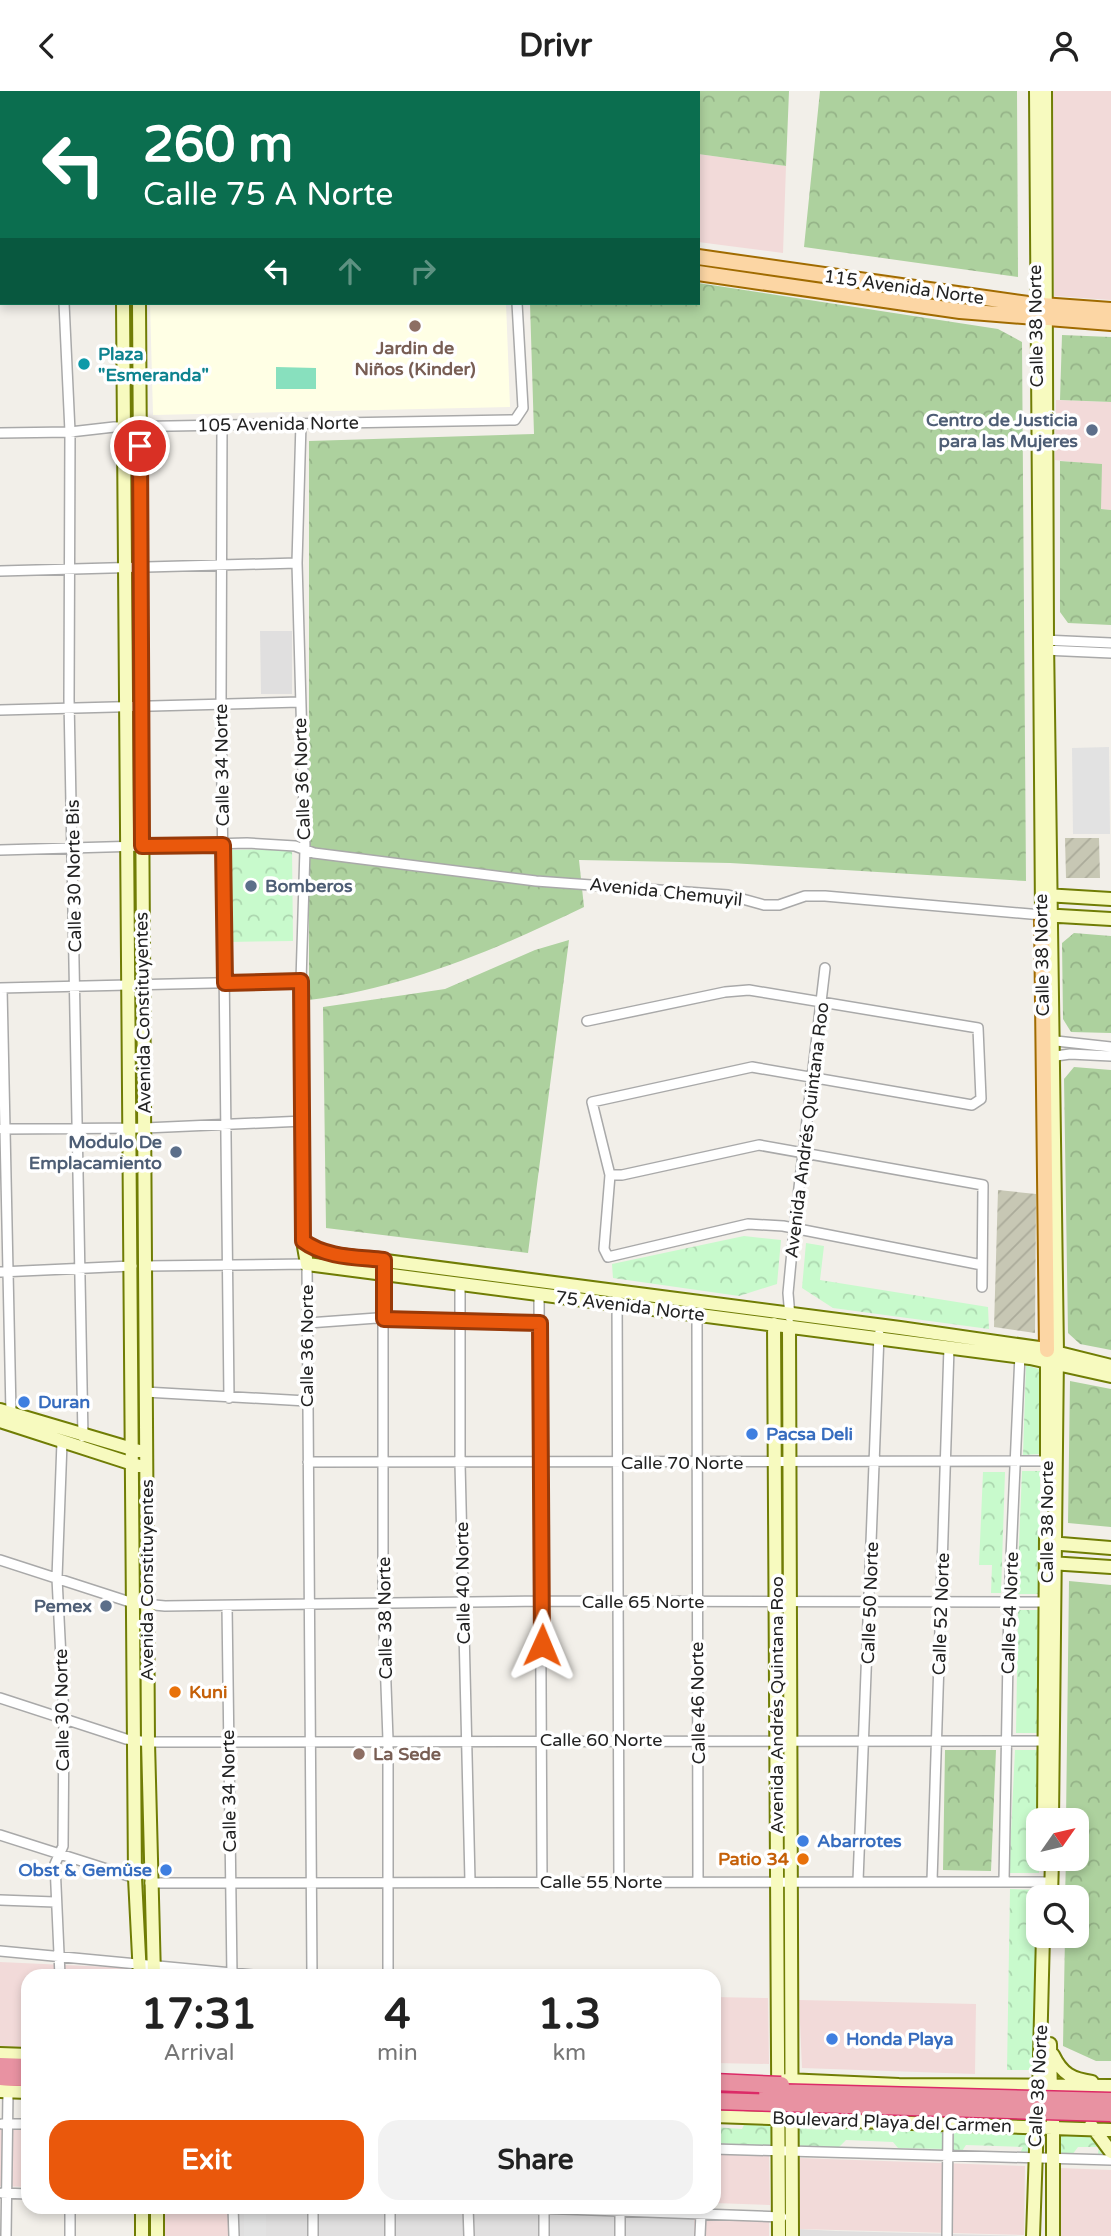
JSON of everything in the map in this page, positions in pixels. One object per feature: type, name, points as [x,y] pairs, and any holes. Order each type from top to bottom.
[{"type":"highway","points":[[0,2066],[21,2067]]},
{"type":"highway","points":[[3,2087],[21,2081]]},
{"type":"highway","points":[[721,2082],[832,2087],[857,2100]]},
{"type":"highway","points":[[1053,2097],[1108,2089]]},
{"type":"highway","points":[[721,2090],[857,2100]]},
{"type":"highway","points":[[1053,2097],[1111,2113]]},
{"type":"highway","points":[[1053,2097],[1111,2120]]},
{"type":"highway","points":[[721,2101],[1053,2097],[1111,2101]]},
{"type":"highway","points":[[721,2108],[831,2112],[857,2100]]},
{"type":"main road","name":"Calle 38 Norte","points":[[1036,91],[1041,312],[1052,1357],[1049,1741],[1052,1808]]},
{"type":"main road","name":"Calle 38 Norte","points":[[1041,312],[1045,91]]},
{"type":"main road","name":"115 Avenida Norte","points":[[700,257],[1111,323]]},
{"type":"main road","points":[[716,275],[718,260]]},
{"type":"main road","name":"115 Avenida Norte","points":[[700,273],[1041,312],[1111,310]]},
{"type":"main road","name":"Avenida Constituyentes","points":[[123,305],[132,1266],[139,1452],[146,1468],[153,1969]]},
{"type":"main road","name":"Avenida Constituyentes","points":[[139,305],[146,1266],[145,1392],[139,1452],[133,1464],[135,1878],[139,1969]]},
{"type":"main road","points":[[1046,895],[1111,899]]},
{"type":"main road","name":"Avenida Chemuyil","points":[[1046,915],[1111,919]]},
{"type":"main road","name":"75 Avenida Norte","points":[[303,1241],[313,1248],[331,1254],[384,1260],[617,1298],[697,1314],[880,1325],[1111,1366]]},
{"type":"main road","name":"Calle 36 Norte","points":[[303,1241],[307,1264]]},
{"type":"main road","name":"75 Avenida Norte","points":[[307,1264],[539,1296],[617,1298],[783,1319],[879,1339],[1020,1351]]},
{"type":"main road","name":"Avenida Andrés Quintana Roo","points":[[776,2120],[784,1881],[783,1319]]},
{"type":"main road","name":"75 Avenida Norte","points":[[1052,1357],[1111,1376]]},
{"type":"main road","points":[[4,1415],[139,1452]]},
{"type":"main road","points":[[4,1415],[62,1442],[146,1468]]},
{"type":"main road","points":[[1050,1543],[1111,1548]]},
{"type":"main road","points":[[1051,1563],[1111,1567]]},
{"type":"main road","name":"Calle 38 Norte","points":[[1045,1808],[1049,1741]]},
{"type":"main road","points":[[1046,1871],[1049,1885]]},
{"type":"main road","points":[[1047,1885],[1050,1871]]},
{"type":"main road","name":"Avenida Andrés Quintana Roo","points":[[784,1881],[792,2120]]},
{"type":"main road","name":"Calle 38 Norte","points":[[1044,1948],[1053,2097],[1053,2236]]},
{"type":"main road","name":"Calle 38 Norte","points":[[1033,2236],[1036,2127],[1053,2097],[1049,2049],[1051,1948]]},
{"type":"main road","points":[[1049,2049],[1059,2067],[1069,2077],[1108,2089]]},
{"type":"main road","points":[[0,2054],[21,2055]]},
{"type":"main road","points":[[721,2076],[971,2086],[1053,2097]]},
{"type":"main road","points":[[971,2086],[983,2092],[988,2104],[986,2113],[971,2125]]},
{"type":"main road","points":[[3,2087],[21,2091]]},
{"type":"main road","points":[[1108,2089],[1088,2091],[1084,2103],[1093,2129],[1111,2153]]},
{"type":"main road","name":"Boulevard Playa del Carmen","points":[[721,2116],[1111,2130]]},
{"type":"main road","points":[[776,2120],[776,2151],[785,2217],[792,2236]]},
{"type":"main road","points":[[779,2236],[785,2217],[792,2151],[792,2120]]},
{"type":"main road","points":[[142,2214],[142,2236]]},
{"type":"main road","points":[[157,2214],[157,2236]]},
{"type":"street","name":"Calle 30 Norte Bis","points":[[64,305],[69,432],[70,708],[83,1449]]},
{"type":"street","name":"105 Avenida Norte","points":[[0,433],[515,419],[523,408],[517,305]]},
{"type":"street","name":"Calle 36 Norte","points":[[302,423],[298,563],[302,637],[300,702],[305,849],[301,981],[303,1241]]},
{"type":"street","name":"Calle 34 Norte","points":[[222,425],[221,705],[229,1125],[229,1398]]},
{"type":"street","points":[[0,571],[298,563]]},
{"type":"street","points":[[1043,645],[1111,643]]},
{"type":"street","points":[[1043,645],[1111,653]]},
{"type":"street","points":[[0,710],[300,702]]},
{"type":"street","name":"Avenida Chemuyil","points":[[0,850],[247,843],[536,881],[728,895],[764,905],[779,905],[805,896],[825,896],[1046,915]]},
{"type":"street","name":"Avenida Andrés Quintana Roo","points":[[783,1319],[823,1003],[825,968]]},
{"type":"street","points":[[4,1415],[1,988],[301,981]]},
{"type":"street","points":[[587,1021],[749,990],[978,1028],[981,1099],[972,1105],[752,1067],[592,1102],[610,1175],[604,1249],[608,1258],[748,1224],[982,1265]]},
{"type":"street","points":[[1048,1040],[1070,1045],[1111,1047]]},
{"type":"street","points":[[1048,1056],[1111,1056]]},
{"type":"street","points":[[2,1129],[130,1129],[303,1121]]},
{"type":"street","points":[[610,1175],[622,1175],[759,1145],[983,1185],[982,1287]]},
{"type":"street","name":"Calle 38 Norte","points":[[384,1260],[383,1604],[388,1740],[388,1969]]},
{"type":"street","name":"Calle 36 Norte","points":[[307,1264],[307,1604],[312,1969]]},
{"type":"street","name":"75 Avenida Norte","points":[[146,1266],[307,1264]]},
{"type":"street","points":[[5,1272],[132,1266]]},
{"type":"street","name":"Calle 40 Norte","points":[[460,1285],[460,1462],[470,1881]]},
{"type":"street","points":[[539,1296],[542,1882]]},
{"type":"street","points":[[617,1298],[620,1882]]},
{"type":"street","name":"Calle 46 Norte","points":[[697,1314],[698,1882]]},
{"type":"street","points":[[308,1323],[384,1319],[540,1323]]},
{"type":"street","name":"Calle 50 Norte","points":[[858,1881],[866,1741],[880,1325]]},
{"type":"street","name":"Calle 52 Norte","points":[[932,1881],[949,1347]]},
{"type":"street","name":"Calle 54 Norte","points":[[1004,1881],[1009,1602],[1020,1351]]},
{"type":"street","points":[[145,1392],[307,1401]]},
{"type":"street","name":"Calle 30 Norte","points":[[60,1969],[55,1902],[57,1854],[62,1846],[64,1719],[57,1578],[62,1442]]},
{"type":"street","name":"Calle 70 Norte","points":[[308,1462],[619,1464],[1051,1461]]},
{"type":"street","name":"Calle 65 Norte","points":[[0,1560],[133,1603],[148,1605],[463,1604],[542,1601],[1050,1602]]},
{"type":"street","name":"Calle 34 Norte","points":[[227,1606],[232,1969]]},
{"type":"street","name":"Calle 60 Norte","points":[[0,1698],[148,1742],[465,1739],[1049,1741]]},
{"type":"street","points":[[0,1835],[135,1878]]},
{"type":"street","name":"Calle 55 Norte","points":[[150,1883],[1048,1882]]},
{"type":"street","points":[[0,1900],[55,1902]]},
{"type":"street","points":[[0,1951],[59,1955],[134,1969]]},
{"type":"street","points":[[3,2087],[3,2193],[6,2236]]},
{"type":"street","points":[[3,2124],[21,2124]]},
{"type":"street","points":[[947,2236],[948,2124]]},
{"type":"street","points":[[721,2149],[948,2158],[1111,2160]]},
{"type":"street","points":[[3,2193],[21,2193]]},
{"type":"street","points":[[70,2214],[70,2236]]},
{"type":"street","points":[[233,2214],[234,2236]]},
{"type":"street","points":[[313,2214],[313,2236]]},
{"type":"street","points":[[390,2214],[390,2236]]},
{"type":"street","points":[[468,2214],[469,2236]]},
{"type":"street","points":[[544,2214],[544,2236]]},
{"type":"street","points":[[620,2214],[620,2236]]},
{"type":"street","points":[[700,2236],[701,2214]]},
{"type":"street","points":[[721,2214],[785,2217]]},
{"type":"shaded area","points":[[1053,91],[1111,91],[1111,300],[1054,296]]},
{"type":"shaded area","points":[[700,154],[786,166],[783,253],[700,242]]},
{"type":"shaded area","points":[[150,305],[506,305],[510,407],[153,415]]},
{"type":"shaded area","points":[[1056,400],[1111,402],[1111,510],[1101,509],[1101,465],[1055,460]]},
{"type":"shaded area","points":[[260,631],[292,631],[292,694],[261,694]]},
{"type":"shaded area","points":[[1109,747],[1110,834],[1073,834],[1072,748]]},
{"type":"shaded area","points":[[1065,838],[1099,838],[1100,878],[1066,878]]},
{"type":"shaded area","points":[[998,1190],[1036,1194],[1035,1333],[994,1327]]},
{"type":"shaded area","points":[[0,1962],[130,1968],[21,1969],[21,2048],[0,2047]]},
{"type":"shaded area","points":[[721,1997],[768,1998],[769,2064],[721,2063]]},
{"type":"shaded area","points":[[799,2000],[976,2004],[975,2074],[802,2068]]},
{"type":"shaded area","points":[[0,2128],[21,2129],[21,2187],[0,2186]]},
{"type":"shaded area","points":[[721,2153],[769,2155],[770,2205],[721,2203]]},
{"type":"shaded area","points":[[799,2158],[1025,2166],[1024,2235],[798,2229]]},
{"type":"shaded area","points":[[1059,2168],[1111,2170],[1111,2236],[1061,2236]]},
{"type":"shaded area","points":[[164,2214],[238,2214],[238,2236],[164,2236]]},
{"type":"shaded area","points":[[238,2214],[694,2217],[694,2236],[238,2236]]},
{"type":"shaded area","points":[[244,2214],[266,2214],[266,2236],[244,2236]]},
{"type":"shaded area","points":[[694,2217],[769,2218],[769,2236],[694,2236]]},
{"type":"shaded area","points":[[798,2229],[836,2231],[1024,2236],[798,2236]]},
{"type":"green space","points":[[700,91],[789,91],[786,166],[700,154]]},
{"type":"green space","points":[[820,91],[1017,91],[1018,277],[804,247]]},
{"type":"green space","points":[[722,266],[1024,310],[1024,313],[721,269]]},
{"type":"green space","points":[[700,283],[998,329],[1022,342],[1026,881],[730,863],[579,860],[584,907],[518,938],[450,965],[381,986],[309,1000],[309,441],[534,434],[530,305],[700,305]]},
{"type":"green space","points":[[129,305],[134,305],[135,418],[132,421]]},
{"type":"green space","points":[[1062,335],[1111,337],[1111,402],[1060,400]]},
{"type":"green space","points":[[276,367],[316,368],[316,389],[276,389]]},
{"type":"green space","points":[[131,435],[134,436],[133,561],[130,558]]},
{"type":"green space","points":[[1060,461],[1102,464],[1101,509],[1111,510],[1111,625],[1068,623],[1060,612]]},
{"type":"green space","points":[[132,575],[134,580],[133,699],[130,695]]},
{"type":"green space","points":[[133,713],[135,717],[134,840],[132,836]]},
{"type":"green space","points":[[292,849],[293,941],[227,942],[227,850]]},
{"type":"green space","points":[[135,852],[139,978],[136,981],[132,856]]},
{"type":"green space","points":[[1074,933],[1111,936],[1111,1033],[1071,1032],[1063,1019],[1062,943]]},
{"type":"green space","points":[[569,940],[528,1253],[326,1228],[323,1007],[445,989],[535,950]]},
{"type":"green space","points":[[137,992],[140,1121],[138,1123],[134,995]]},
{"type":"green space","points":[[1074,1067],[1111,1070],[1111,1350],[1080,1344],[1068,1333],[1064,1079]]},
{"type":"green space","points":[[744,1236],[781,1240],[777,1284],[739,1296],[613,1278],[612,1264]]},
{"type":"green space","points":[[806,1243],[824,1246],[820,1280],[988,1307],[989,1329],[833,1308],[802,1288]]},
{"type":"green space","points":[[139,1273],[142,1442],[139,1444],[136,1275]]},
{"type":"green space","points":[[1026,1365],[1041,1370],[1041,1454],[1023,1455]]},
{"type":"green space","points":[[1070,1381],[1111,1389],[1111,1527],[1068,1523]]},
{"type":"green space","points":[[1022,1471],[1040,1471],[1040,1594],[1017,1594]]},
{"type":"green space","points":[[983,1472],[1005,1472],[1001,1593],[991,1593],[992,1565],[979,1565]]},
{"type":"green space","points":[[1069,1581],[1111,1585],[1111,2061],[1096,2061],[1063,2046],[1065,1948],[1089,1948],[1089,1885],[1065,1885],[1066,1871],[1089,1871],[1089,1808],[1066,1808]]},
{"type":"green space","points":[[1018,1610],[1040,1610],[1039,1733],[1016,1733]]},
{"type":"green space","points":[[945,1750],[996,1750],[991,1871],[943,1870]]},
{"type":"green space","points":[[1015,1750],[1039,1750],[1039,1808],[1026,1808],[1026,1871],[1039,1873],[1009,1873]]},
{"type":"green space","points":[[139,1751],[144,1751],[145,1948],[140,1947]]},
{"type":"green space","points":[[1010,1889],[1026,1890],[1026,1948],[1038,1948],[1037,2050],[1034,2070],[1007,2070]]},
{"type":"green space","points":[[746,2121],[768,2122],[772,2125],[772,2146],[721,2143],[721,2128],[742,2129]]},
{"type":"green space","points":[[796,2124],[803,2124],[806,2129],[827,2130],[828,2127],[945,2129],[945,2149],[898,2148],[893,2142],[846,2140],[839,2147],[796,2146]]},
{"type":"green space","points":[[954,2129],[1029,2133],[1028,2153],[1020,2153],[1023,2147],[966,2145],[962,2151],[953,2151]]},
{"type":"green space","points":[[1063,2133],[1093,2135],[1108,2153],[1098,2154],[1099,2147],[1078,2147],[1072,2155],[1057,2154],[1057,2139]]},
{"type":"place","name":"Jardin de Niños (Kinder)","points":[[415,326]]},
{"type":"place","name":"Plaza \"Esmeranda\"","points":[[84,364]]},
{"type":"place","name":"Centro de Justicia para las Mujeres","points":[[1092,430]]},
{"type":"place","name":"Bomberos","points":[[251,886]]},
{"type":"place","name":"Modulo De Emplacamiento","points":[[176,1152]]},
{"type":"place","name":"Duran","points":[[24,1402]]},
{"type":"place","name":"Pacsa Deli","points":[[752,1434]]},
{"type":"place","name":"Pemex","points":[[106,1606]]},
{"type":"place","name":"Kuni","points":[[175,1692]]},
{"type":"place","name":"La Sede","points":[[359,1754]]},
{"type":"place","name":"Abarrotes","points":[[803,1841]]},
{"type":"place","name":"Patio 34","points":[[803,1859]]},
{"type":"place","name":"Obst & Gemüse","points":[[166,1870]]},
{"type":"place","name":"Honda Playa","points":[[832,2039]]},
{"type":"route","points":[[140,446],[139,675],[142,846],[223,845],[225,983],[301,981],[303,1241],[313,1248],[331,1254],[384,1260],[384,1319],[540,1323],[542,1645]]}]
